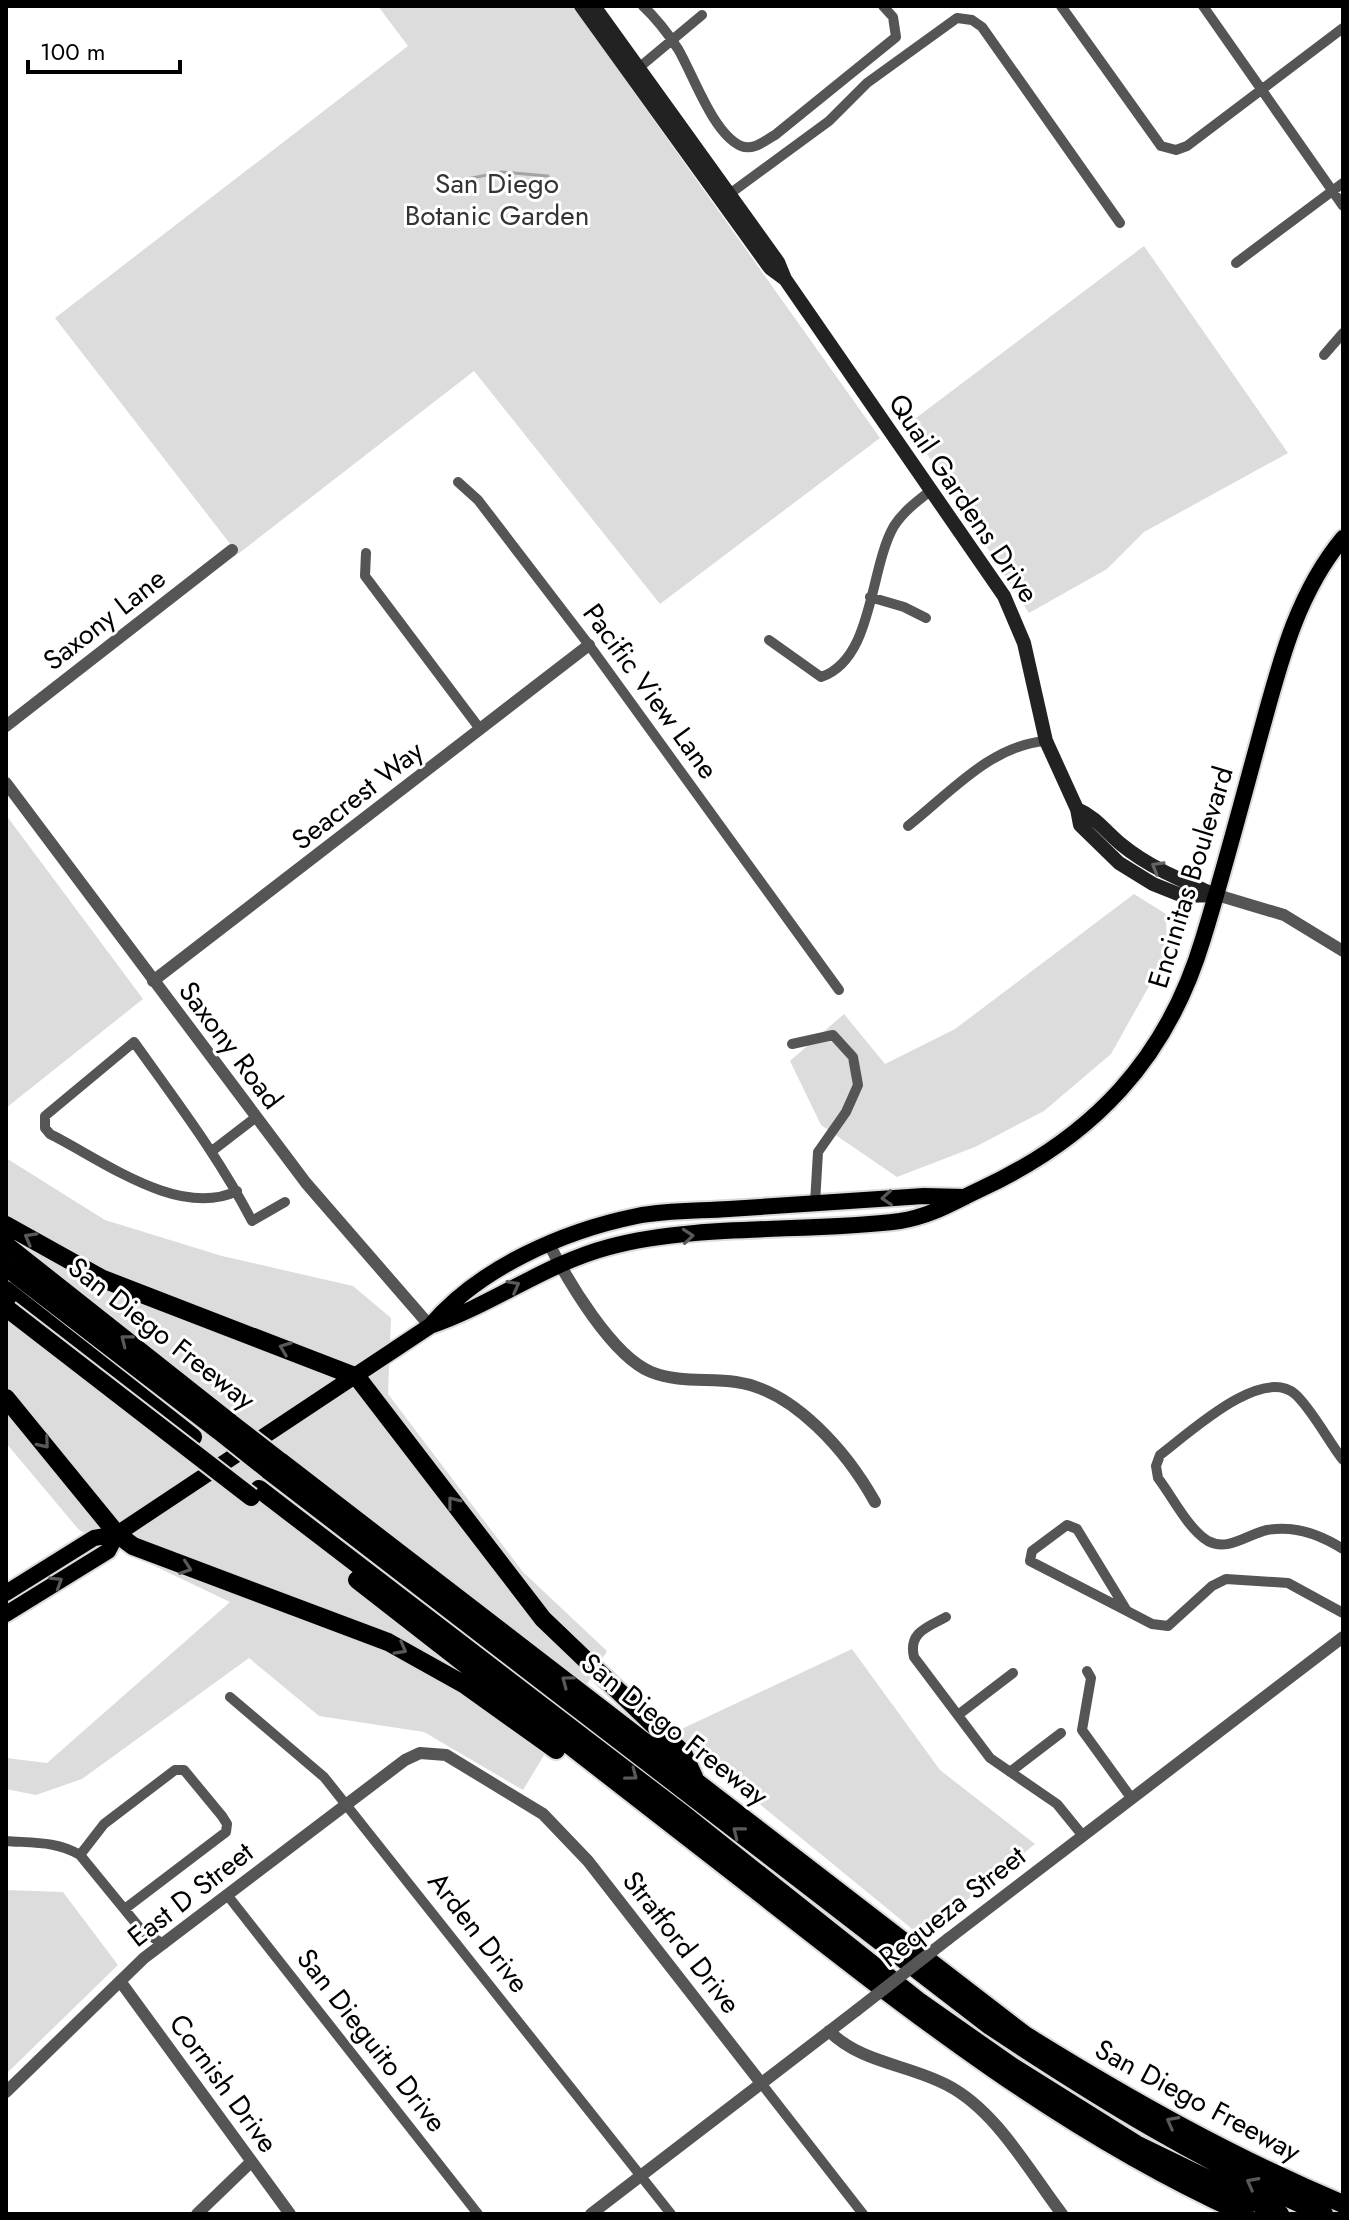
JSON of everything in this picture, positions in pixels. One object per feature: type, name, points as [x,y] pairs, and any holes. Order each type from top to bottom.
[{"type":"highway","points":[[6,1225],[103,1279],[357,1377],[543,1619],[683,1753],[695,1779]]},
{"type":"highway","name":"San Diego Freeway","points":[[6,1245],[274,1465],[695,1779],[862,1912],[1025,2035],[1128,2098],[1260,2170],[1343,2204]]},
{"type":"highway","points":[[6,1267],[225,1427]]},
{"type":"highway","points":[[6,1290],[193,1437],[255,1493],[764,1897],[995,2072],[1124,2153],[1245,2214]]},
{"type":"highway","points":[[8,1309],[682,1813],[920,2002],[1013,2067],[1136,2144],[1280,2214]]},
{"type":"highway","points":[[6,1398],[117,1534],[158,1558],[388,1642],[452,1678],[764,1897]]},
{"type":"highway","points":[[274,1465],[990,2026],[1177,2143],[1265,2189],[1324,2214]]},
{"type":"main road","name":"Quail Gardens Drive","points":[[581,6],[635,71]]},
{"type":"main road","name":"Quail Gardens Drive","points":[[594,6],[635,71],[725,197],[778,262],[785,279],[929,492],[995,581],[1016,619],[1046,741],[1077,809],[1092,815],[1122,846],[1155,867],[1217,895]]},
{"type":"main road","name":"Encinitas Boulevard","points":[[430,1326],[471,1312],[510,1287],[559,1264],[610,1247],[652,1240],[904,1220],[943,1211],[965,1197],[1023,1170],[1083,1129],[1127,1085],[1166,1030],[1179,1004],[1217,895],[1282,655],[1309,589],[1343,538]]},
{"type":"main road","name":"Encinitas Boulevard","points":[[6,1593],[94,1538],[117,1534],[357,1377],[430,1326],[451,1302],[476,1284],[549,1244],[592,1227],[640,1215],[965,1197]]},
{"type":"main road","name":"Encinitas Boulevard","points":[[6,1614],[108,1551],[117,1534]]},
{"type":"street","points":[[643,6],[671,38],[707,105],[731,139],[744,147],[756,147],[896,37],[893,17],[883,6]]},
{"type":"street","points":[[1061,6],[1161,146],[1176,150],[1343,28]]},
{"type":"street","points":[[1203,6],[1343,206]]},
{"type":"street","points":[[635,71],[702,15]]},
{"type":"street","points":[[725,197],[829,121],[867,83],[957,18],[972,20],[982,27],[1120,223]]},
{"type":"street","points":[[1236,263],[1343,183]]},
{"type":"street","points":[[1324,355],[1343,333]]},
{"type":"street","name":"Pacific View Lane","points":[[458,482],[478,500],[589,645],[839,990]]},
{"type":"street","points":[[769,640],[821,677],[840,668],[861,633],[894,527],[909,507],[929,492]]},
{"type":"street","name":"Saxony Lane","points":[[6,726],[232,550]]},
{"type":"street","points":[[366,553],[365,576],[480,729]]},
{"type":"street","points":[[870,597],[904,607],[926,618]]},
{"type":"street","name":"Seacrest Way","points":[[153,981],[589,645]]},
{"type":"street","points":[[908,826],[1000,752],[1027,742],[1046,741]]},
{"type":"street","name":"Saxony Road","points":[[6,783],[255,1118],[306,1183],[430,1326]]},
{"type":"street","points":[[1217,895],[1284,915],[1343,951]]},
{"type":"street","points":[[792,1044],[833,1035],[848,1048],[858,1070],[855,1097],[818,1152],[815,1203]]},
{"type":"street","points":[[237,1191],[204,1200],[169,1195],[50,1134],[45,1128],[45,1116],[134,1042],[212,1151],[237,1191],[252,1221],[285,1202]]},
{"type":"street","points":[[212,1151],[255,1118]]},
{"type":"street","points":[[549,1244],[559,1264],[609,1337],[632,1360],[649,1371],[687,1381],[733,1382],[760,1387],[779,1395],[839,1453],[875,1502]]},
{"type":"street","points":[[1343,1460],[1295,1394],[1280,1387],[1262,1388],[1228,1403],[1160,1455],[1156,1466],[1158,1478],[1207,1540],[1225,1545],[1267,1530],[1285,1529],[1312,1533],[1343,1549]]},
{"type":"street","points":[[1127,1611],[1077,1529],[1067,1525],[1058,1529],[1032,1551],[1030,1561],[1038,1568],[1152,1624],[1168,1626],[1226,1579],[1288,1583],[1343,1613]]},
{"type":"street","points":[[946,1617],[916,1634],[911,1645],[914,1657],[990,1758],[1057,1804],[1083,1836]]},
{"type":"street","name":"Requeza Street","points":[[591,2214],[1343,1637]]},
{"type":"street","points":[[1087,1671],[1091,1678],[1082,1730],[1132,1799]]},
{"type":"street","points":[[958,1715],[1013,1673]]},
{"type":"street","name":"Arden Drive","points":[[230,1697],[324,1777],[671,2214]]},
{"type":"street","points":[[1010,1772],[1061,1733]]},
{"type":"street","name":"East D Street","points":[[6,2092],[144,1958],[346,1803],[405,1760],[420,1753]]},
{"type":"street","name":"Stratford Drive","points":[[420,1753],[446,1755],[543,1814],[588,1861],[863,2214]]},
{"type":"street","points":[[80,1855],[104,1824],[175,1770],[184,1770],[222,1816],[227,1824],[226,1832],[126,1908]]},
{"type":"street","points":[[6,1841],[67,1847],[80,1855],[143,1932],[164,1944]]},
{"type":"street","name":"San Dieguito Drive","points":[[228,1896],[478,2214]]},
{"type":"street","points":[[143,1932],[144,1958]]},
{"type":"street","name":"Cornish Drive","points":[[120,1981],[290,2214]]},
{"type":"street","points":[[829,2031],[869,2058],[920,2073],[950,2086],[985,2113],[1062,2214]]},
{"type":"street","points":[[197,2214],[251,2162]]},
{"type":"green space","name":"San Diego Botanic Garden","points":[[378,6],[573,6],[880,438],[660,604],[474,371],[238,554],[55,318],[408,46]]},
{"type":"green space","points":[[1144,246],[1288,453],[1144,532],[1107,569],[1029,613],[908,424]]},
{"type":"green space","points":[[6,815],[143,999],[6,1108]]},
{"type":"green space","points":[[1134,894],[1166,914],[1167,954],[1111,1054],[1044,1111],[975,1147],[897,1177],[821,1125],[790,1061],[844,1014],[885,1064],[955,1029]]},
{"type":"green space","points":[[6,1158],[105,1220],[222,1256],[353,1286],[391,1318],[388,1394],[523,1572],[607,1651],[523,1790],[424,1732],[319,1716],[249,1658],[82,1779],[36,1795],[6,1789],[6,1758],[47,1763],[230,1602],[79,1530],[6,1443]]},
{"type":"green space","points":[[852,1649],[940,1770],[1035,1844],[922,1937],[673,1733]]},
{"type":"green space","points":[[6,1890],[63,1892],[118,1965],[7,2073]]},
{"type":"waterway","points":[[452,182],[502,172],[548,176]]}]
